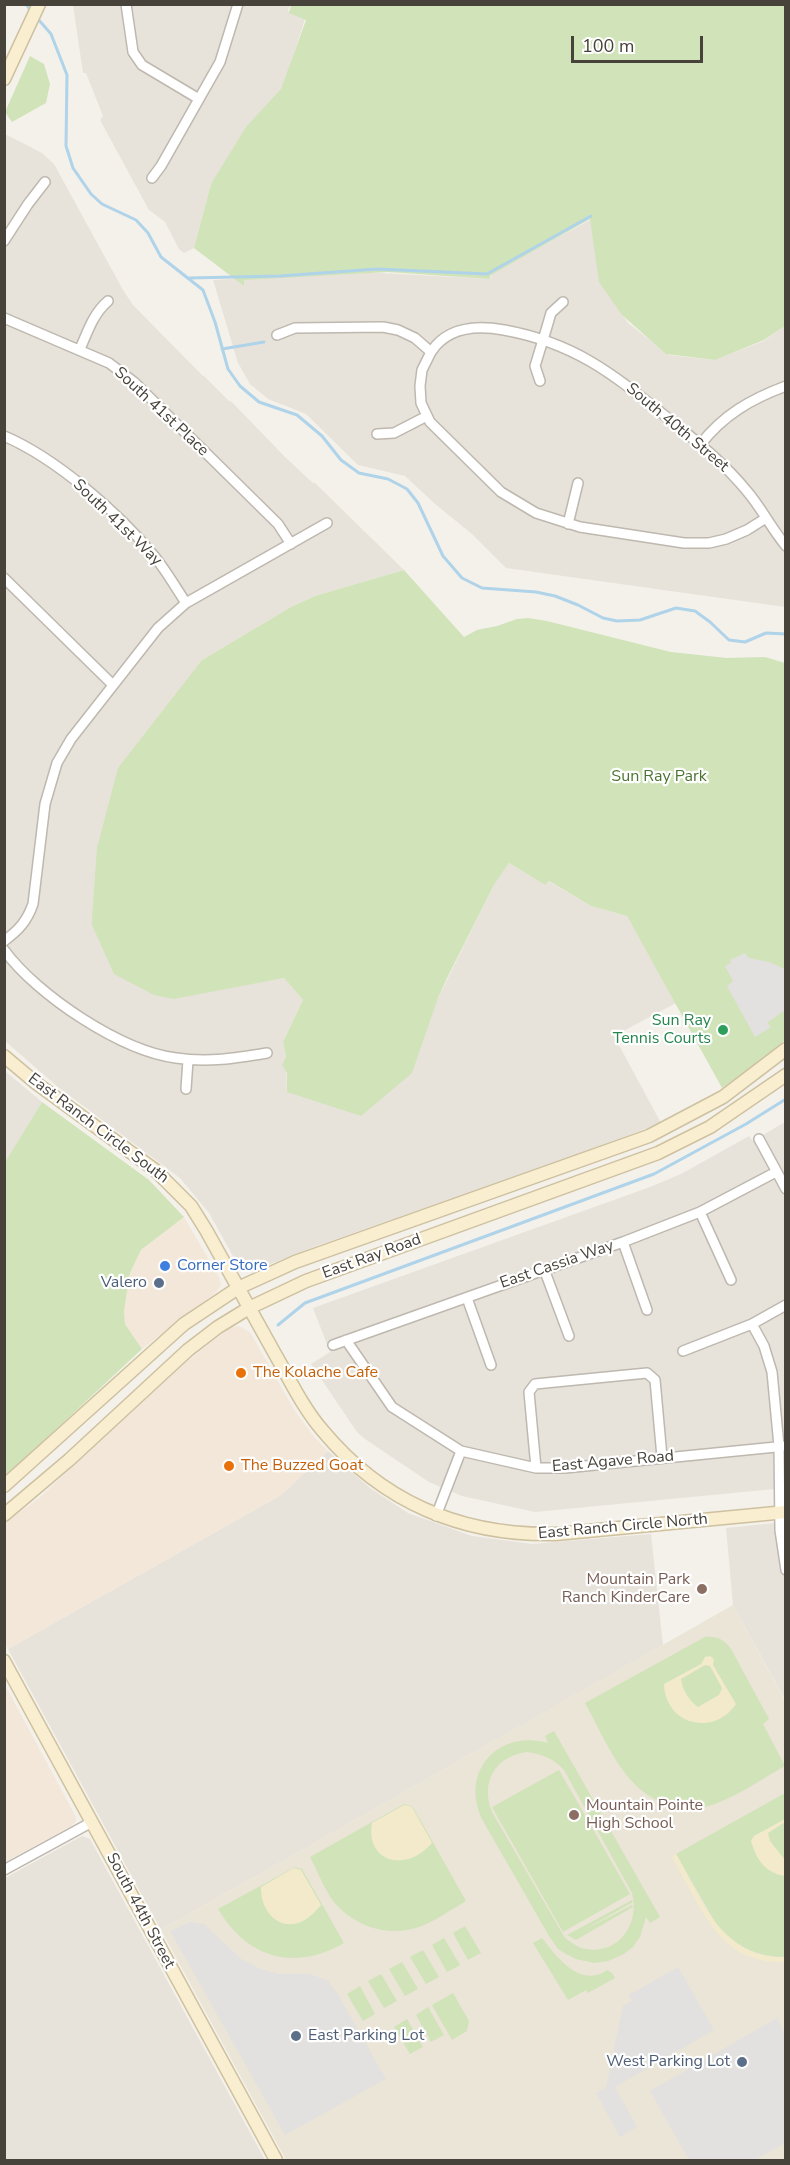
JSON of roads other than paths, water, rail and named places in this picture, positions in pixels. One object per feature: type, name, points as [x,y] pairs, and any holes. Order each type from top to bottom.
[{"type":"main road","points":[[4,79],[39,4]]},
{"type":"main road","name":"East Ray Road","points":[[4,1515],[69,1460],[188,1350],[218,1327],[244,1298],[295,1262],[649,1136],[723,1097],[786,1049]]},
{"type":"main road","name":"East Ranch Circle South","points":[[4,1056],[36,1083],[155,1170],[176,1189],[191,1206],[206,1230],[244,1298]]},
{"type":"main road","name":"East Ray Road","points":[[4,1486],[172,1333],[205,1308],[306,1281],[658,1153],[710,1127],[786,1075]]},
{"type":"main road","points":[[452,1207],[459,1225]]},
{"type":"main road","name":"East Ranch Circle North","points":[[244,1298],[307,1410],[344,1455],[381,1485],[436,1516],[491,1531],[537,1535],[783,1512]]},
{"type":"main road","name":"South 44th Street","points":[[4,1661],[276,2160]]},
{"type":"street","points":[[126,4],[133,52],[142,65],[199,99]]},
{"type":"street","points":[[152,178],[220,62],[238,4]]},
{"type":"street","points":[[4,241],[45,182]]},
{"type":"street","points":[[80,349],[99,308],[108,301]]},
{"type":"street","points":[[540,381],[535,366],[551,313],[563,302]]},
{"type":"street","name":"South 41st Place","points":[[4,318],[109,363],[134,382],[278,524],[291,544]]},
{"type":"street","points":[[277,335],[295,328],[383,327],[398,330],[415,338],[430,352],[422,370],[420,386],[421,403],[427,416],[437,430],[501,492],[536,513],[568,524],[684,543],[709,543],[737,535],[766,518]]},
{"type":"street","name":"South 40th Street","points":[[430,352],[436,344],[451,334],[471,327],[532,335],[585,357],[614,375],[700,445],[746,490],[786,546]]},
{"type":"street","points":[[700,445],[719,423],[742,406],[786,386]]},
{"type":"street","points":[[377,434],[394,433],[427,416]]},
{"type":"street","name":"South 41st Way","points":[[4,436],[39,454],[65,472],[99,501],[153,555],[186,603]]},
{"type":"street","points":[[568,524],[578,483]]},
{"type":"street","points":[[4,941],[24,923],[33,904],[45,804],[54,770],[71,739],[158,628],[186,603],[327,523]]},
{"type":"street","points":[[4,578],[113,685]]},
{"type":"street","points":[[4,950],[36,985],[68,1008],[112,1035],[148,1052],[188,1060],[227,1059],[267,1053]]},
{"type":"street","points":[[186,1089],[188,1060]]},
{"type":"street","points":[[759,1139],[786,1189]]},
{"type":"street","name":"East Cassia Way","points":[[333,1345],[624,1242],[700,1212],[776,1172]]},
{"type":"street","points":[[700,1212],[731,1280]]},
{"type":"street","points":[[624,1242],[647,1310]]},
{"type":"street","points":[[544,1269],[569,1336]]},
{"type":"street","points":[[467,1298],[491,1365]]},
{"type":"street","points":[[683,1351],[752,1324],[786,1305]]},
{"type":"street","points":[[752,1324],[764,1346],[772,1372],[782,1446],[786,1570]]},
{"type":"street","name":"East Agave Road","points":[[346,1340],[392,1407],[461,1451],[536,1468],[565,1468],[782,1446]]},
{"type":"street","points":[[536,1468],[528,1392],[535,1384],[647,1373],[655,1380],[662,1457]]},
{"type":"street","points":[[436,1516],[461,1451]]},
{"type":"street","points":[[4,1870],[92,1822]]},
{"type":"waterway","points":[[26,4],[31,11]]},
{"type":"waterway","points":[[38,19],[51,34],[67,75],[66,146],[73,168],[91,194],[102,204],[136,220],[148,233],[161,257],[203,290],[228,369],[240,386],[259,402],[297,415],[322,436],[341,460],[359,473],[388,479],[407,489],[418,503],[443,556],[462,578],[482,588],[536,592],[555,596],[603,618],[617,621],[640,620],[676,608],[695,611],[729,640],[745,642],[766,633],[786,634]]},
{"type":"waterway","points":[[189,278],[280,276],[377,269],[487,274],[591,216]]},
{"type":"waterway","points":[[222,349],[264,342]]},
{"type":"waterway","points":[[278,1325],[305,1303],[654,1174],[746,1124],[786,1099]]},
{"type":"place","name":"Sun Ray Tennis Courts","points":[[723,1030]]},
{"type":"place","name":"Corner Store","points":[[165,1266]]},
{"type":"place","name":"Valero","points":[[159,1283]]},
{"type":"place","name":"The Kolache Cafe","points":[[241,1373]]},
{"type":"place","name":"The Buzzed Goat","points":[[229,1466]]},
{"type":"place","name":"Mountain Park Ranch KinderCare","points":[[702,1589]]},
{"type":"place","name":"Mountain Pointe High School","points":[[574,1815]]},
{"type":"place","name":"East Parking Lot","points":[[296,2036]]},
{"type":"place","name":"West Parking Lot","points":[[742,2062]]},
{"type":"park label","name":"Sun Ray Park","points":[[659,777]]}]
